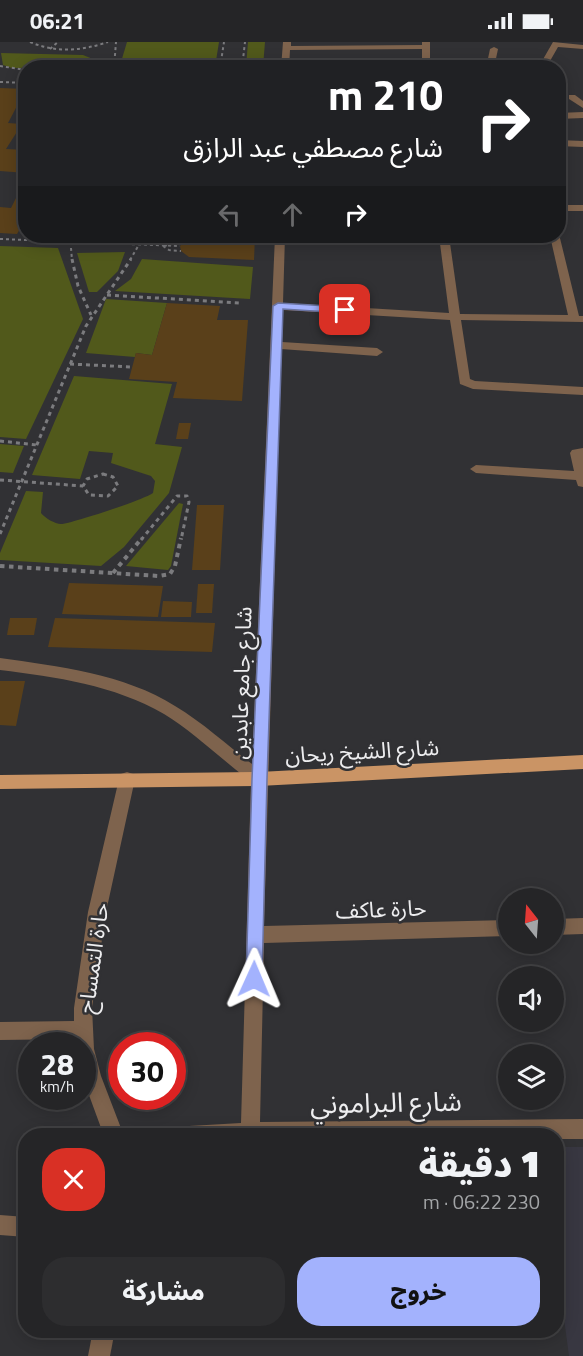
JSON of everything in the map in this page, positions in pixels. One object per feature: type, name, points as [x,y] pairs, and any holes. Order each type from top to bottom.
[{"type":"main road","name":"شارع الشيخ ريحان","points":[[0,782],[259,779],[583,762]]},
{"type":"street","points":[[547,60],[556,44],[578,45]]},
{"type":"street","points":[[285,60],[286,45],[426,45]]},
{"type":"street","points":[[492,60],[494,49]]},
{"type":"street","points":[[572,97],[583,105]]},
{"type":"street","points":[[566,116],[583,115]]},
{"type":"street","points":[[566,143],[583,144]]},
{"type":"street","points":[[566,208],[583,208]]},
{"type":"street","name":"شارع جامع عابدين","points":[[250,1128],[259,779],[280,243]]},
{"type":"street","points":[[445,243],[464,381],[467,384],[583,391]]},
{"type":"street","points":[[278,306],[456,317],[579,319],[557,243]]},
{"type":"street","points":[[276,345],[377,352]]},
{"type":"street","points":[[476,469],[582,479],[580,452]]},
{"type":"street","points":[[0,664],[68,672],[137,694],[170,710],[259,779]]},
{"type":"street","name":"حارة التمساح","points":[[111,1128],[92,1076],[85,1049],[83,1008],[97,912],[127,779]]},
{"type":"street","points":[[564,927],[583,926]]},
{"type":"street","name":"حارة عاكف","points":[[255,935],[498,928]]},
{"type":"street","points":[[0,1030],[84,1030]]},
{"type":"street","name":"شارع البراموني","points":[[564,1128],[583,1128]]},
{"type":"street","points":[[0,1225],[18,1226]]},
{"type":"street","points":[[99,1356],[102,1338]]},
{"type":"path","points":[[30,42],[50,49],[80,50],[108,42]]},
{"type":"path","points":[[50,49],[58,42]]},
{"type":"path","points":[[115,60],[116,42]]},
{"type":"path","points":[[221,60],[224,42]]},
{"type":"path","points":[[243,60],[245,42]]},
{"type":"path","points":[[0,66],[18,69]]},
{"type":"path","points":[[0,82],[18,83]]},
{"type":"path","points":[[0,239],[18,240]]},
{"type":"path","points":[[56,243],[138,246],[163,246],[176,243]]},
{"type":"path","points":[[0,534],[2,523],[23,482],[92,315],[140,243]]},
{"type":"path","points":[[70,244],[78,290],[92,315]]},
{"type":"path","points":[[163,246],[169,250],[181,248]]},
{"type":"path","points":[[106,295],[240,303]]},
{"type":"path","points":[[70,364],[132,367]]},
{"type":"path","points":[[0,441],[37,445]]},
{"type":"path","points":[[103,474],[117,480],[118,486],[115,492],[99,498],[90,496],[85,492],[83,486],[87,479],[103,474]]},
{"type":"path","points":[[0,480],[83,486]]},
{"type":"path","points":[[0,566],[113,573],[165,576],[174,571],[189,502],[187,496],[182,495],[174,499],[113,573]]},
{"type":"shaded area","points":[[564,1147],[583,1147],[583,1356],[569,1356],[564,1318]]},
{"type":"green space","points":[[127,42],[219,42],[216,60],[122,60]]},
{"type":"green space","points":[[248,42],[265,42],[264,60],[247,60]]},
{"type":"green space","points":[[1,53],[83,55],[94,60],[18,60],[18,68],[3,65]]},
{"type":"green space","points":[[0,246],[58,248],[83,319],[26,439],[0,437]]},
{"type":"green space","points":[[125,252],[118,271],[97,292],[89,292],[77,253]]},
{"type":"green space","points":[[142,259],[253,267],[250,299],[115,291],[131,279]]},
{"type":"green space","points":[[106,299],[167,303],[152,355],[136,353],[135,357],[86,353]]},
{"type":"green space","points":[[74,376],[172,384],[155,444],[182,447],[169,493],[124,547],[101,566],[0,560],[0,553],[26,491],[43,492],[41,513],[61,524],[108,511],[153,493],[155,481],[151,476],[111,463],[113,453],[89,451],[80,479],[32,475]]},
{"type":"green space","points":[[0,444],[24,446],[13,473],[0,472]]},
{"type":"green space","points":[[179,503],[183,504],[171,566],[168,570],[126,566]]},
{"type":"building","points":[[0,88],[18,89],[18,104],[8,123],[18,124],[18,130],[6,149],[18,150],[18,172],[0,171]]},
{"type":"building","points":[[18,194],[18,232],[0,233],[0,207],[11,208]]},
{"type":"building","points":[[183,243],[255,243],[254,260],[189,257],[181,251],[180,246]]},
{"type":"building","points":[[167,303],[220,306],[217,320],[248,320],[242,401],[173,398],[177,382],[129,379],[136,353],[152,355]]},
{"type":"building","points":[[179,423],[191,423],[188,439],[176,439]]},
{"type":"building","points":[[197,505],[224,505],[220,570],[192,570]]},
{"type":"building","points":[[69,583],[163,586],[158,617],[62,614]]},
{"type":"building","points":[[198,584],[214,584],[212,613],[196,613]]},
{"type":"building","points":[[163,601],[192,602],[191,617],[161,617]]},
{"type":"building","points":[[10,618],[37,618],[34,635],[7,635]]},
{"type":"building","points":[[55,618],[215,623],[212,652],[48,647]]},
{"type":"building","points":[[0,681],[25,681],[16,726],[0,725]]},
{"type":"route","points":[[254,979],[259,779],[278,306],[345,310]]}]
